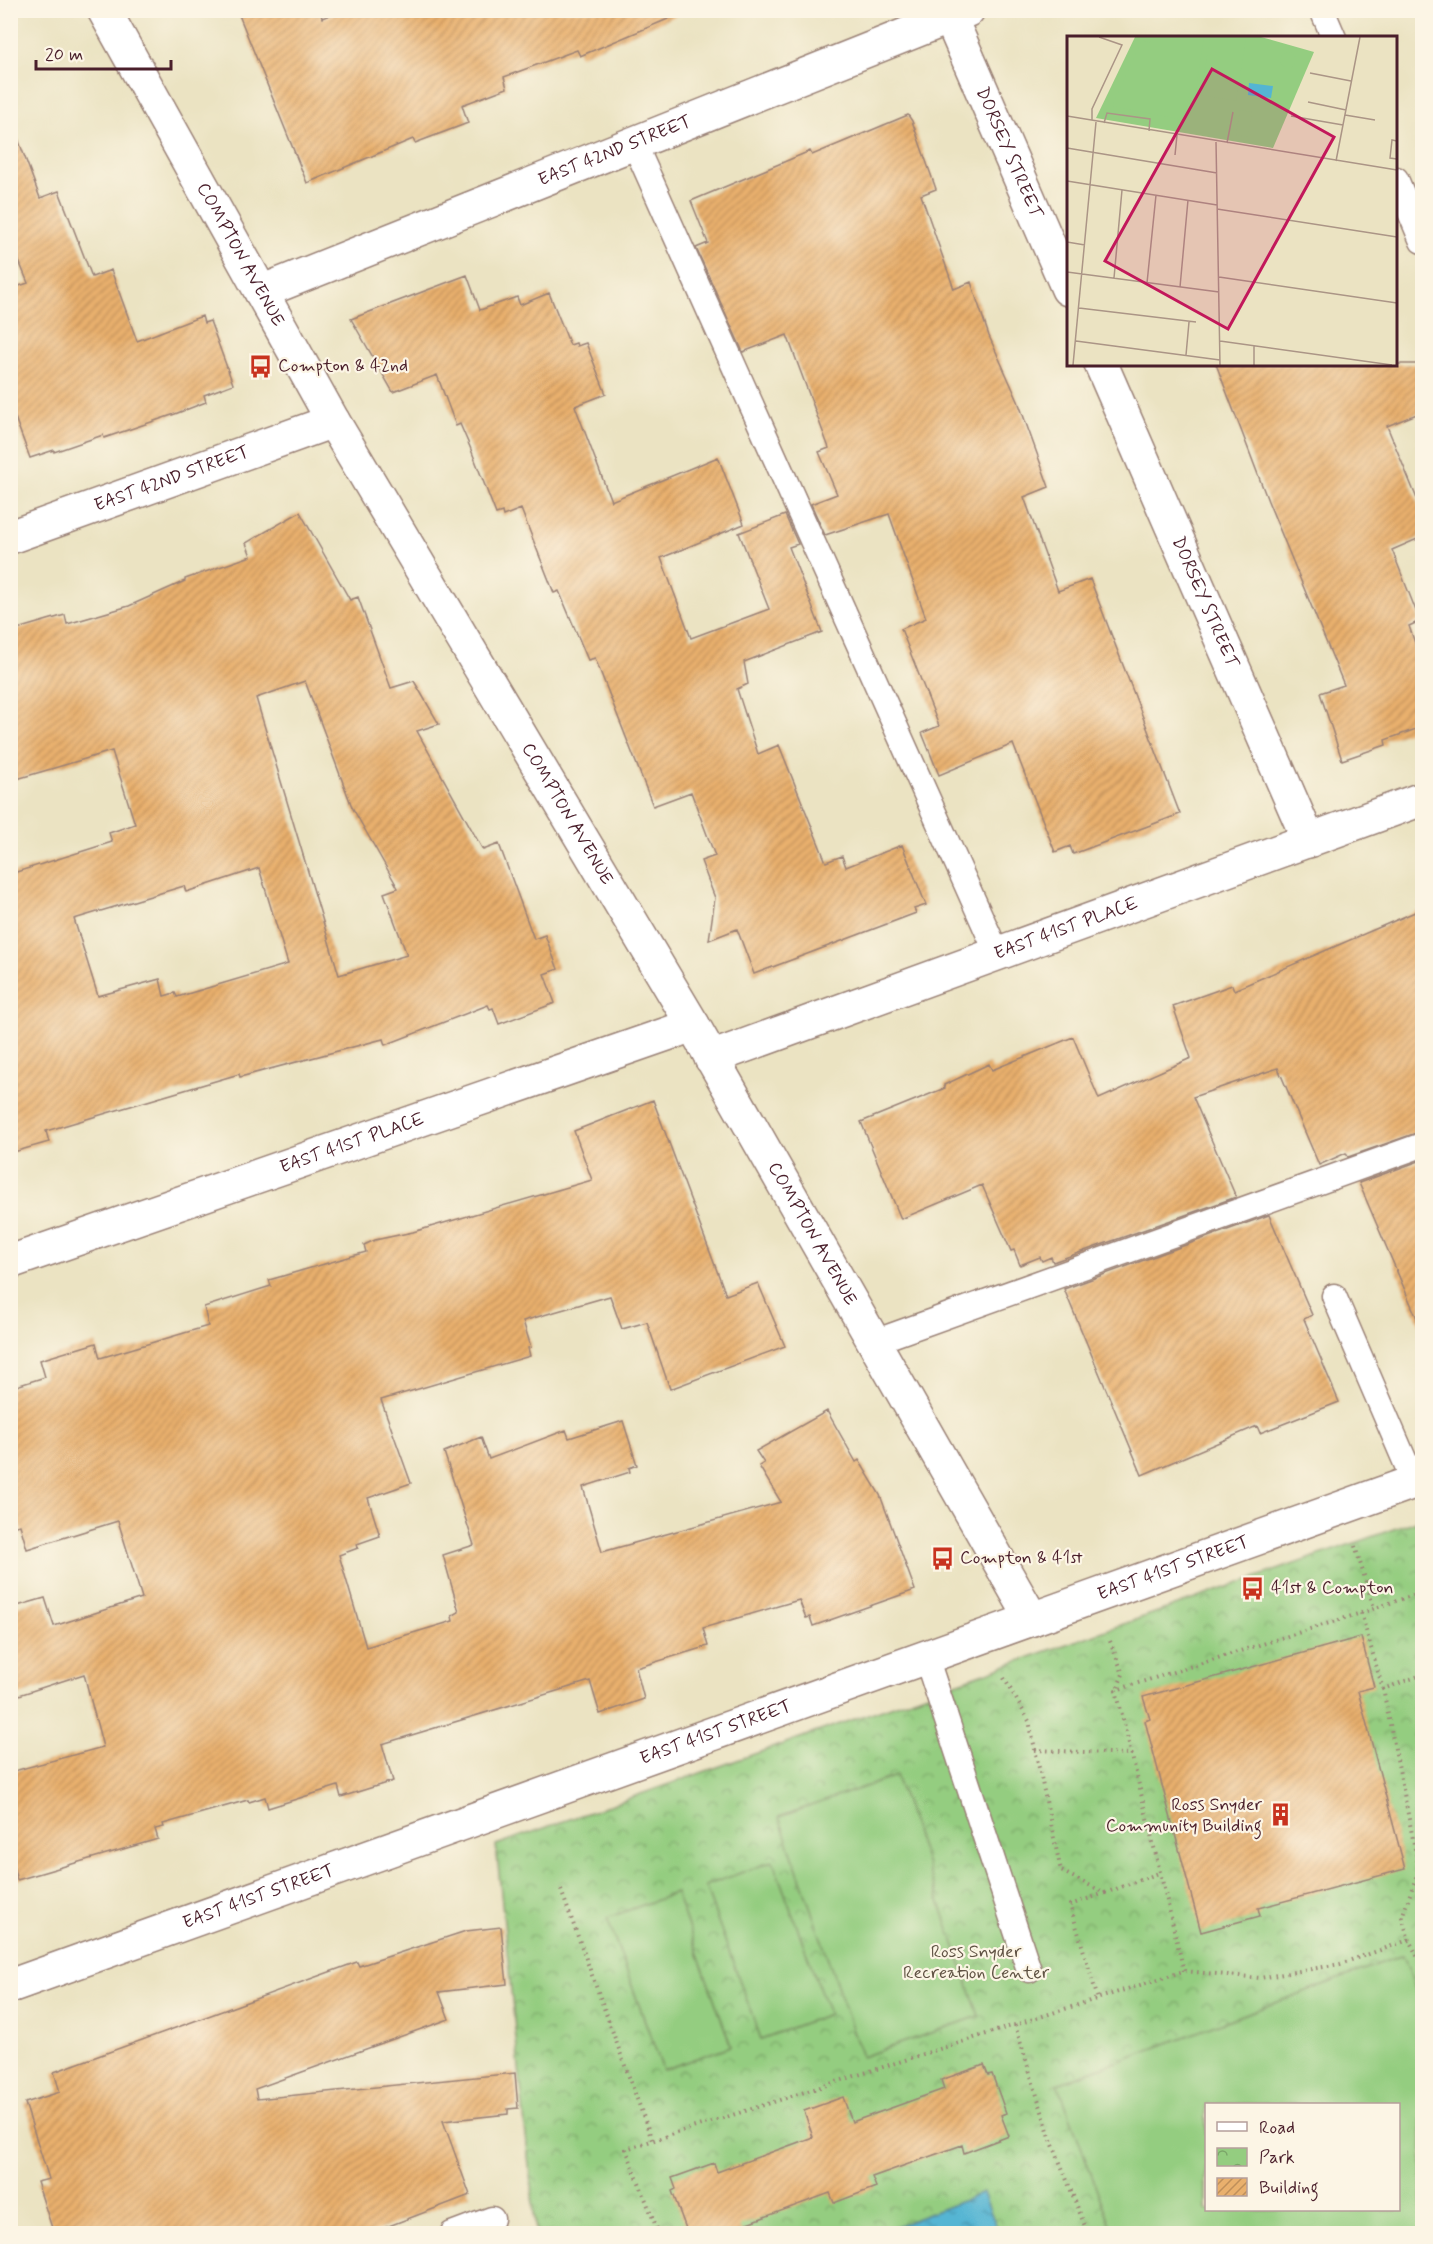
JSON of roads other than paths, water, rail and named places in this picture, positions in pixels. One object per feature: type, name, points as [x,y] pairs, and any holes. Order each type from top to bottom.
[{"type":"street","name":"COMPTON AVENUE","points":[[104,10],[333,421],[693,1025],[1032,1619]]},
{"type":"street","name":"EAST 42ND STREET","points":[[261,292],[959,14]]},
{"type":"street","name":"DORSEY STREET","points":[[959,14],[1067,286]]},
{"type":"street","name":"DORSEY STREET","points":[[1102,366],[1308,841]]},
{"type":"street","name":"EAST 42ND STREET","points":[[10,537],[333,421]]},
{"type":"street","name":"EAST 41ST PLACE","points":[[711,1058],[1422,799]]},
{"type":"street","name":"EAST 41ST PLACE","points":[[10,1262],[693,1025]]},
{"type":"street","name":"EAST 41ST STREET","points":[[10,1986],[1418,1481]]},
{"type":"lane","points":[[1322,10],[1333,36]]},
{"type":"lane","points":[[634,143],[997,953]]},
{"type":"lane","points":[[1397,184],[1422,241]]},
{"type":"lane","points":[[874,1342],[1422,1145]]},
{"type":"lane","points":[[1334,1296],[1418,1481]]},
{"type":"lane","points":[[926,1657],[1029,1970]]},
{"type":"lane","points":[[452,2234],[492,2219]]},
{"type":"water","points":[[983,2193],[999,2233],[879,2233]]},
{"type":"place","name":"Compton & 42nd","points":[[260,366]]},
{"type":"place","name":"Compton & 41st","points":[[942,1558]]},
{"type":"place","name":"41st & Compton","points":[[1253,1588]]},
{"type":"place","name":"Ross Snyder Community Building","points":[[1280,1815]]},
{"type":"park label","name":"Ross Snyder Recreation Center","points":[[976,1962]]}]
